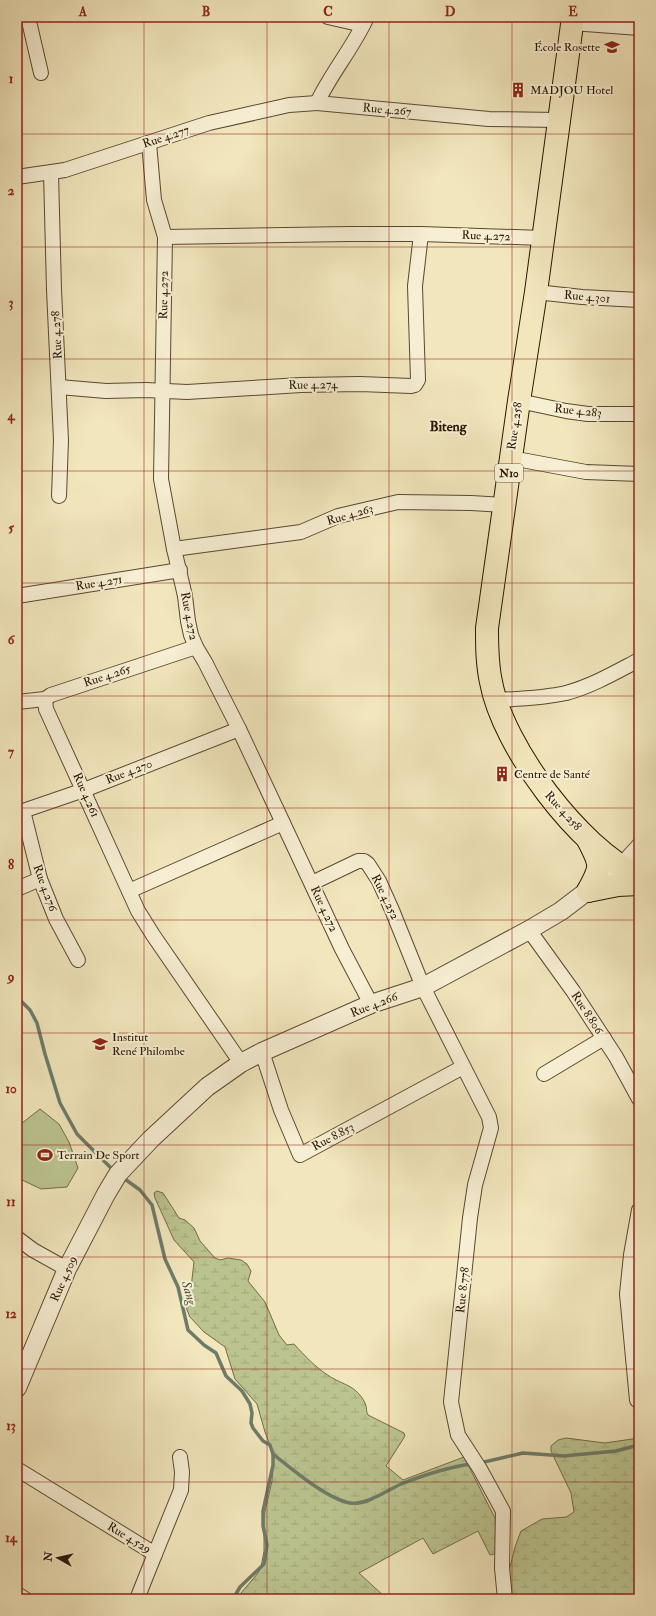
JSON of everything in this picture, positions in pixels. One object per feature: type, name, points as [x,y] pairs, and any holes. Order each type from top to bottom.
[{"type":"highway","name":"Rue 4.258","points":[[573,20],[558,120],[536,292],[504,505],[488,628],[487,657],[491,683],[506,727],[538,783],[558,808],[586,836],[620,866],[639,876]]},
{"type":"highway","points":[[586,836],[597,856],[599,865],[597,875],[588,891]]},
{"type":"highway","points":[[588,891],[618,885],[639,884]]},
{"type":"street","points":[[30,17],[41,73]]},
{"type":"street","points":[[317,103],[329,79],[365,21],[328,17]]},
{"type":"street","points":[[573,20],[639,28]]},
{"type":"street","name":"Rue 4.267","points":[[317,103],[489,119],[558,120]]},
{"type":"street","name":"Rue 4.277","points":[[17,177],[65,170],[209,123],[289,105],[317,103]]},
{"type":"street","name":"Rue 4.272","points":[[149,143],[154,200],[165,238],[161,479],[174,549],[186,596],[188,621],[196,647],[239,729],[342,949],[371,1004]]},
{"type":"street","name":"Rue 4.278","points":[[51,173],[54,290],[61,440],[59,496]]},
{"type":"street","name":"Rue 4.272","points":[[165,238],[342,234],[421,234],[543,238]]},
{"type":"street","name":"Rue 4.274","points":[[59,387],[106,391],[187,392],[301,385],[415,385],[418,380],[415,286],[421,234]]},
{"type":"street","name":"Rue 4.301","points":[[536,292],[582,297],[639,300]]},
{"type":"street","name":"Rue 4.283","points":[[519,401],[588,414],[639,414]]},
{"type":"street","points":[[511,458],[586,472],[639,474]]},
{"type":"street","name":"Rue 4.263","points":[[174,549],[302,532],[338,516],[398,502],[504,505]]},
{"type":"street","name":"Rue 4.271","points":[[17,596],[180,570]]},
{"type":"street","name":"Rue 4.265","points":[[17,702],[45,699],[50,695],[196,647]]},
{"type":"street","points":[[496,700],[529,698],[567,693],[600,681],[639,660]]},
{"type":"street","name":"Rue 4.261","points":[[45,699],[46,709],[138,911],[241,1063]]},
{"type":"street","name":"Rue 4.270","points":[[20,812],[84,790],[239,729]]},
{"type":"street","name":"Rue 4.276","points":[[20,812],[40,879],[56,919],[78,960]]},
{"type":"street","points":[[129,891],[283,824]]},
{"type":"street","name":"Rue 4.266","points":[[118,1174],[151,1139],[207,1087],[241,1063],[262,1052],[371,1004],[423,987],[529,930],[561,911],[588,891],[620,866],[639,846]]},
{"type":"street","name":"Rue 4.252","points":[[312,883],[358,861],[364,861],[368,864],[379,881],[392,910],[423,987]]},
{"type":"street","points":[[17,889],[40,879]]},
{"type":"street","name":"Rue 8.806","points":[[529,930],[569,985],[604,1038],[639,1099]]},
{"type":"street","name":"Rue 8.778","points":[[423,987],[489,1117],[491,1128],[475,1185],[470,1218],[451,1402],[458,1435],[480,1469],[503,1511],[502,1568],[505,1599]]},
{"type":"street","points":[[544,1074],[604,1038]]},
{"type":"street","name":"Rue 8.853","points":[[262,1052],[281,1110],[300,1155],[463,1067]]},
{"type":"street","name":"Rue 4.509","points":[[17,1388],[23,1359],[67,1269],[118,1174]]},
{"type":"street","points":[[637,1400],[627,1294],[631,1255],[639,1210]]},
{"type":"street","points":[[17,1238],[33,1250],[67,1269]]},
{"type":"street","name":"Rue 4.529","points":[[17,1469],[155,1554],[181,1490],[182,1472],[180,1457]]},
{"type":"street","points":[[137,1599],[155,1554]]},
{"type":"street","points":[[17,1594],[25,1599]]},
{"type":"green space","name":"Terrain De Sport","points":[[40,1109],[59,1124],[69,1142],[78,1168],[67,1187],[41,1189],[18,1178],[17,1127]]},
{"type":"green space","points":[[157,1191],[163,1193],[179,1218],[185,1220],[194,1228],[200,1241],[215,1258],[220,1260],[228,1258],[241,1260],[247,1264],[251,1271],[248,1281],[265,1302],[279,1335],[287,1345],[294,1344],[324,1373],[358,1392],[365,1403],[368,1415],[404,1433],[405,1436],[386,1466],[403,1480],[464,1457],[496,1520],[499,1553],[490,1555],[478,1531],[433,1554],[423,1538],[359,1573],[387,1599],[236,1599],[258,1573],[261,1567],[264,1551],[264,1516],[272,1481],[274,1456],[257,1404],[235,1379],[225,1347],[204,1332],[190,1317],[186,1303],[191,1288],[194,1262],[174,1240],[155,1198],[154,1193]]},
{"type":"green space","points":[[566,1438],[605,1443],[639,1438],[639,1599],[506,1599],[508,1575],[515,1547],[521,1531],[542,1519],[566,1517],[574,1512],[571,1493],[551,1451],[551,1446],[558,1440]]},
{"type":"waterway","name":"Sang","points":[[17,997],[30,1010],[37,1023],[60,1103],[77,1134],[114,1171]]},
{"type":"waterway","name":"Sang","points":[[122,1177],[140,1190],[152,1205],[165,1259],[178,1287],[188,1330],[204,1345],[216,1353],[226,1376],[242,1391],[250,1404],[252,1413],[251,1423],[253,1428],[263,1441],[270,1445],[273,1454],[273,1465],[263,1511],[263,1526],[267,1545],[264,1564],[240,1587],[233,1599]]},
{"type":"waterway","points":[[480,1463],[523,1453],[564,1456],[616,1451],[639,1445]]},
{"type":"waterway","points":[[273,1454],[321,1490],[331,1496],[350,1503],[369,1500],[401,1484],[445,1469],[472,1464]]},
{"type":"place","name":"École Rosette","points":[[612,47]]},
{"type":"place","name":"MADJOU Hotel","points":[[518,90]]},
{"type":"place","name":"Centre de Santé","points":[[502,774]]},
{"type":"place","name":"Institut René Philombe","points":[[100,1044]]},
{"type":"place","name":"Terrain De Sport","points":[[45,1155]]},
{"type":"district","name":"Biteng","points":[[448,426]]}]
